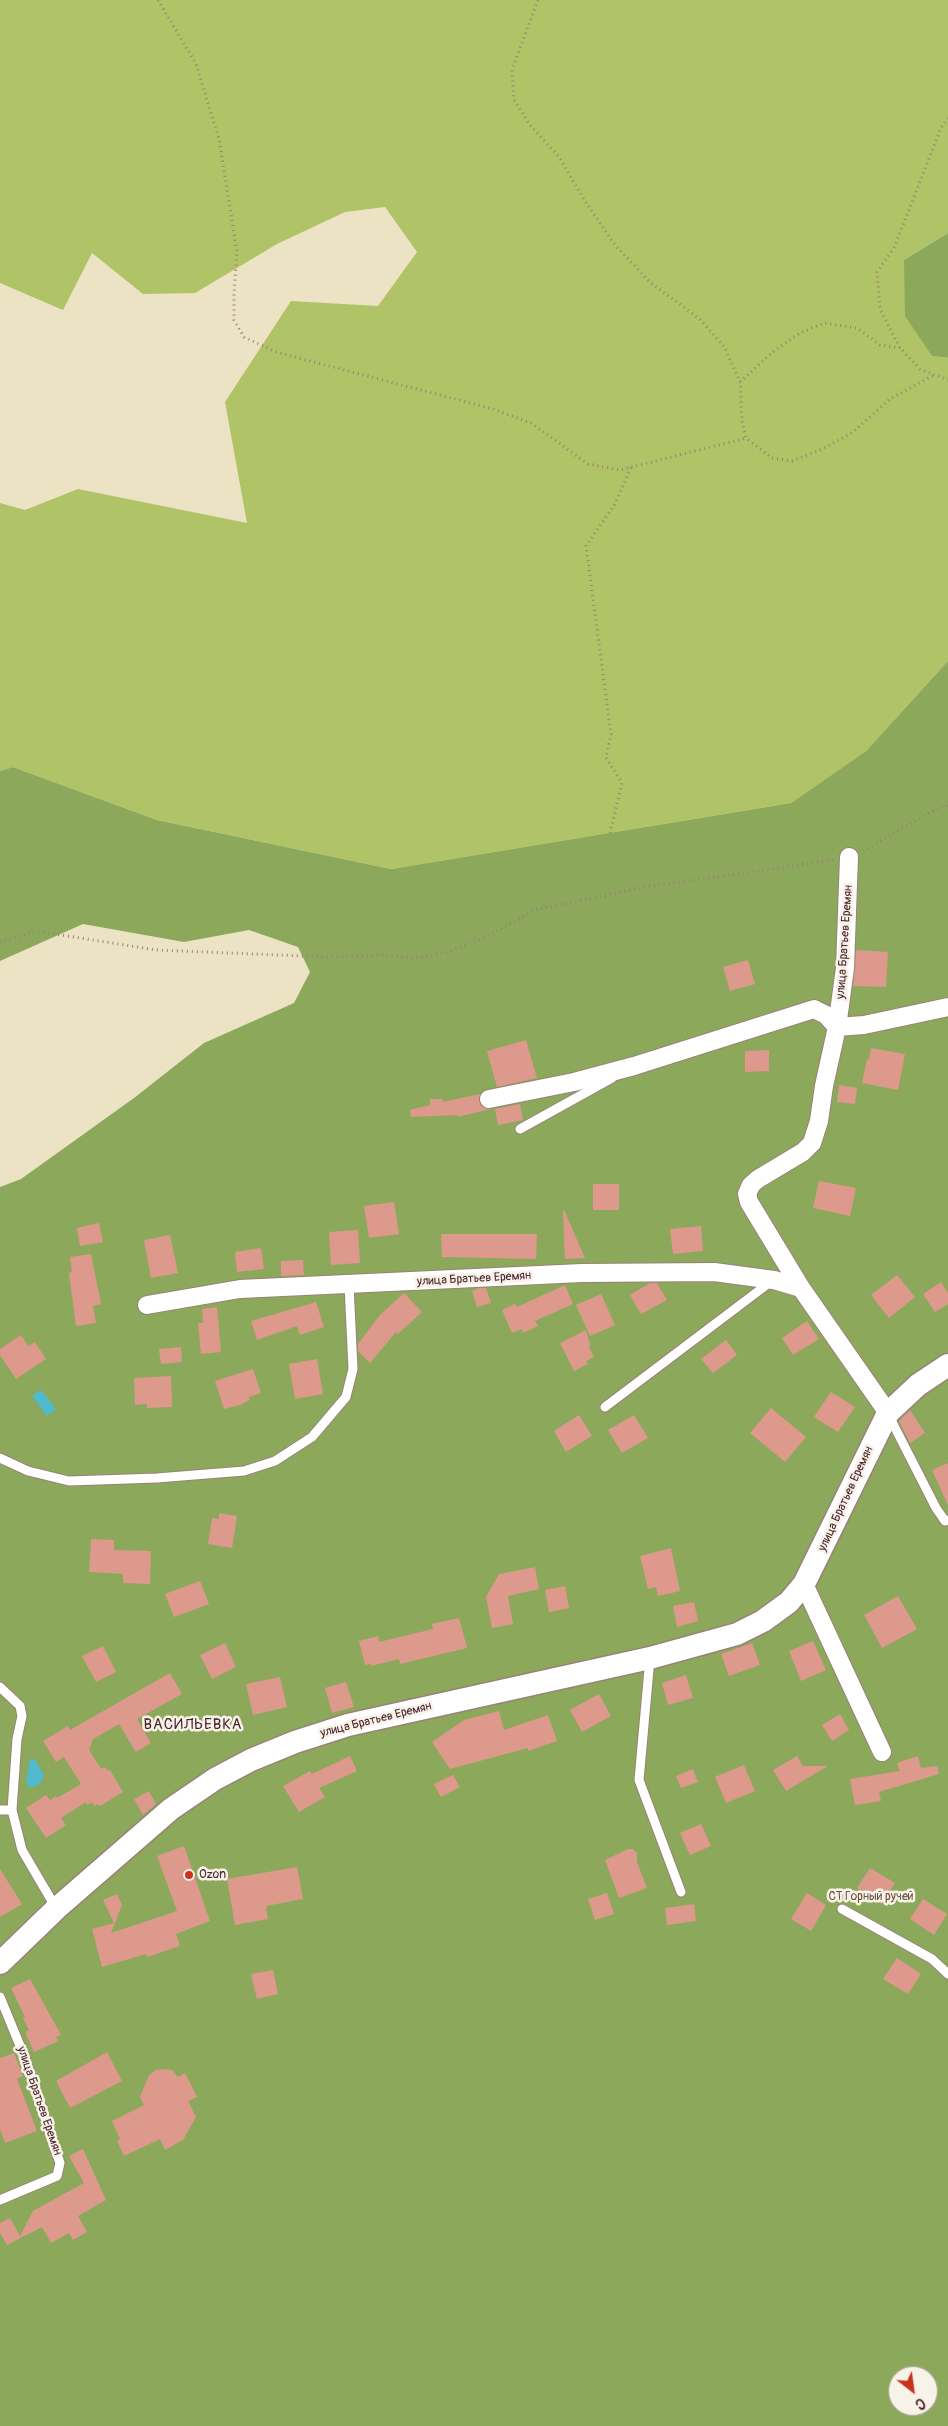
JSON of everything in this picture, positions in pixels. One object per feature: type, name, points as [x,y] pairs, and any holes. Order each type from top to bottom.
[{"type":"street","name":"улица Братьев Еремян","points":[[850,857],[845,968],[837,1027],[824,1086],[819,1121],[812,1143],[803,1152],[758,1179],[751,1185],[747,1194],[749,1202],[801,1288],[888,1413]]},
{"type":"street","points":[[837,1027],[864,1025],[948,1007]]},
{"type":"street","name":"улица Братьев Еремян","points":[[489,1099],[574,1082],[634,1066],[814,1009],[826,1014],[837,1027]]},
{"type":"street","name":"улица Братьев Еремян","points":[[147,1304],[240,1289],[601,1273],[714,1272],[774,1280],[801,1288]]},
{"type":"street","name":"улица Братьев Еремян","points":[[0,1963],[56,1908],[172,1809],[215,1779],[260,1757],[295,1742],[348,1725],[650,1658],[737,1634],[763,1621],[789,1602],[804,1584],[888,1413],[918,1385],[948,1364]]},
{"type":"street","points":[[804,1584],[882,1752]]},
{"type":"lane","points":[[520,1129],[634,1066]]},
{"type":"lane","points":[[605,1407],[774,1280]]},
{"type":"lane","points":[[0,1458],[28,1472],[69,1481],[157,1478],[244,1471],[275,1461],[312,1437],[346,1397],[353,1369],[349,1285]]},
{"type":"lane","points":[[888,1413],[947,1522]]},
{"type":"lane","points":[[650,1658],[639,1780],[681,1892]]},
{"type":"lane","points":[[0,1687],[20,1706],[22,1716],[17,1739],[12,1810],[22,1850],[56,1908]]},
{"type":"lane","points":[[0,1810],[12,1810]]},
{"type":"lane","points":[[842,1909],[932,1959],[948,1974]]},
{"type":"lane","name":"улица Братьев Еремян","points":[[0,1997],[25,2058],[60,2163],[57,2176],[0,2200]]},
{"type":"path","points":[[158,0],[196,64],[220,139],[237,252],[234,320],[244,337],[276,352],[493,409],[531,423],[588,464],[620,470],[746,438]]},
{"type":"path","points":[[538,0],[512,70],[514,100],[530,125],[559,157],[585,201],[616,245],[651,283],[701,320],[725,348],[740,382],[742,421],[746,438],[772,458],[792,461],[820,450],[852,433],[890,399],[934,375]]},
{"type":"path","points":[[948,118],[941,128],[894,248],[876,272],[880,309],[900,348],[920,369],[948,380]]},
{"type":"path","points":[[740,382],[775,350],[800,333],[824,323],[857,328],[880,345],[900,348]]},
{"type":"path","points":[[610,833],[622,783],[606,758],[611,734],[586,546],[616,504],[632,467]]},
{"type":"path","points":[[0,942],[36,932],[156,950],[328,957],[382,955],[415,958],[448,952],[484,938],[535,910],[645,887],[850,857],[927,814],[948,805]]},
{"type":"green space","points":[[0,0],[948,0],[948,233],[904,260],[932,356],[948,358],[948,661],[866,751],[791,803],[391,869],[157,820],[13,767],[0,771],[0,503],[25,510],[78,489],[247,523],[225,402],[291,301],[378,306],[417,252],[385,207],[345,212],[277,244],[195,293],[143,294],[92,253],[63,310],[0,283]]},
{"type":"green space","points":[[948,233],[948,358],[932,356],[905,316],[904,260]]},
{"type":"green space","name":"СТ Горный ручей","points":[[948,661],[948,2426],[0,2426],[0,1187],[21,1179],[134,1098],[204,1043],[294,1003],[310,972],[298,947],[249,930],[184,942],[83,924],[0,961],[0,771],[13,767],[157,820],[391,869],[791,803],[866,751]]},
{"type":"water","points":[[41,1390],[56,1409],[47,1416],[32,1396]]},
{"type":"water","points":[[30,1759],[35,1760],[44,1775],[40,1784],[30,1788],[26,1782]]},
{"type":"building","points":[[856,950],[888,952],[886,987],[853,986]]},
{"type":"building","points":[[748,960],[755,984],[730,991],[723,967]]},
{"type":"building","points":[[526,1040],[537,1078],[497,1087],[487,1051]]},
{"type":"building","points":[[871,1048],[905,1054],[898,1090],[862,1083]]},
{"type":"building","points":[[769,1050],[769,1071],[745,1072],[745,1051]]},
{"type":"building","points":[[839,1085],[857,1088],[855,1104],[837,1102]]},
{"type":"building","points":[[480,1094],[479,1101],[481,1106],[491,1109],[457,1117],[457,1115],[411,1117],[410,1110],[430,1105],[430,1099],[443,1099],[443,1102]]},
{"type":"building","points":[[520,1104],[523,1120],[498,1125],[495,1109]]},
{"type":"building","points":[[819,1181],[856,1188],[850,1216],[813,1208]]},
{"type":"building","points":[[593,1184],[619,1184],[619,1210],[593,1210]]},
{"type":"building","points":[[394,1202],[399,1234],[369,1238],[364,1206]]},
{"type":"building","points":[[564,1210],[585,1258],[565,1259]]},
{"type":"building","points":[[99,1223],[103,1242],[80,1246],[77,1228]]},
{"type":"building","points":[[701,1226],[703,1251],[673,1254],[670,1229]]},
{"type":"building","points":[[358,1230],[360,1263],[331,1265],[329,1232]]},
{"type":"building","points":[[441,1234],[537,1234],[536,1259],[442,1257]]},
{"type":"building","points":[[170,1235],[178,1273],[151,1278],[144,1240]]},
{"type":"building","points":[[261,1248],[264,1269],[237,1272],[235,1252]]},
{"type":"building","points":[[91,1254],[101,1304],[93,1306],[96,1323],[76,1326],[69,1273],[72,1272],[70,1257]]},
{"type":"building","points":[[303,1260],[304,1275],[281,1276],[281,1261]]},
{"type":"building","points":[[897,1275],[915,1297],[889,1318],[871,1295]]},
{"type":"building","points":[[941,1282],[948,1293],[948,1304],[935,1312],[923,1294]]},
{"type":"building","points":[[650,1283],[657,1283],[667,1300],[641,1314],[630,1295]]},
{"type":"building","points":[[565,1285],[573,1304],[535,1321],[538,1326],[523,1333],[522,1329],[512,1333],[502,1310],[515,1304],[517,1307]]},
{"type":"building","points":[[486,1288],[491,1303],[477,1307],[472,1291]]},
{"type":"building","points":[[404,1293],[422,1312],[398,1334],[396,1332],[370,1363],[358,1351],[358,1344],[380,1315]]},
{"type":"building","points":[[601,1294],[615,1325],[590,1336],[576,1305]]},
{"type":"building","points":[[316,1302],[324,1327],[300,1335],[297,1326],[257,1340],[251,1321]]},
{"type":"building","points":[[217,1307],[221,1352],[201,1354],[198,1323],[203,1323],[202,1309]]},
{"type":"building","points":[[807,1321],[819,1339],[793,1355],[782,1338]]},
{"type":"building","points":[[586,1330],[590,1344],[589,1347],[594,1357],[586,1361],[588,1364],[574,1371],[560,1343]]},
{"type":"building","points":[[21,1335],[28,1346],[35,1342],[46,1359],[16,1379],[0,1355],[0,1349]]},
{"type":"building","points":[[726,1340],[737,1355],[713,1373],[701,1359]]},
{"type":"building","points":[[181,1347],[182,1362],[161,1364],[159,1349]]},
{"type":"building","points":[[317,1359],[323,1394],[295,1399],[289,1364]]},
{"type":"building","points":[[253,1369],[261,1393],[249,1397],[250,1400],[240,1405],[224,1409],[215,1381]]},
{"type":"building","points":[[171,1376],[172,1407],[147,1408],[147,1404],[135,1405],[134,1378]]},
{"type":"building","points":[[831,1392],[855,1407],[838,1432],[814,1417]]},
{"type":"building","points":[[771,1408],[806,1437],[785,1462],[750,1433]]},
{"type":"building","points":[[910,1410],[925,1433],[910,1443],[899,1421]]},
{"type":"building","points":[[579,1415],[592,1436],[566,1452],[554,1431]]},
{"type":"building","points":[[634,1415],[648,1438],[622,1453],[608,1430]]},
{"type":"building","points":[[948,1463],[948,1505],[932,1470]]},
{"type":"building","points":[[219,1513],[237,1516],[232,1548],[208,1544],[212,1518],[219,1519]]},
{"type":"building","points":[[91,1539],[114,1540],[114,1550],[151,1551],[150,1584],[123,1583],[123,1574],[89,1572]]},
{"type":"building","points":[[671,1548],[680,1591],[658,1596],[656,1587],[648,1589],[640,1556]]},
{"type":"building","points":[[535,1567],[539,1589],[508,1596],[513,1624],[492,1628],[486,1597],[499,1574]]},
{"type":"building","points":[[200,1581],[209,1604],[174,1617],[165,1594]]},
{"type":"building","points":[[565,1586],[569,1608],[549,1612],[545,1590]]},
{"type":"building","points":[[898,1596],[917,1629],[882,1648],[864,1615]]},
{"type":"building","points":[[694,1602],[698,1621],[677,1627],[673,1606]]},
{"type":"building","points":[[459,1618],[467,1648],[400,1664],[399,1659],[371,1666],[371,1664],[365,1665],[359,1641],[378,1636],[379,1642],[433,1629],[432,1624]]},
{"type":"building","points":[[813,1641],[826,1670],[801,1681],[789,1651]]},
{"type":"building","points":[[225,1643],[236,1667],[212,1679],[200,1655]]},
{"type":"building","points":[[752,1643],[760,1665],[729,1676],[721,1654]]},
{"type":"building","points":[[103,1646],[116,1672],[96,1682],[82,1656]]},
{"type":"building","points":[[170,1673],[182,1694],[137,1719],[151,1743],[136,1752],[119,1724],[93,1739],[89,1750],[101,1769],[105,1767],[108,1771],[110,1770],[123,1792],[100,1806],[98,1804],[95,1806],[92,1802],[87,1805],[86,1802],[61,1818],[66,1825],[46,1838],[26,1808],[46,1795],[50,1800],[56,1796],[57,1798],[81,1784],[64,1757],[56,1762],[43,1741],[68,1726],[70,1730]]},
{"type":"building","points":[[686,1675],[693,1698],[668,1705],[662,1683]]},
{"type":"building","points":[[280,1677],[287,1707],[253,1715],[246,1684]]},
{"type":"building","points":[[346,1682],[354,1707],[332,1713],[325,1688]]},
{"type":"building","points":[[599,1694],[611,1716],[582,1732],[570,1710]]},
{"type":"building","points":[[499,1711],[504,1730],[548,1715],[557,1741],[528,1751],[528,1748],[450,1769],[432,1742],[464,1720]]},
{"type":"building","points":[[840,1714],[849,1730],[832,1741],[822,1725]]},
{"type":"building","points":[[350,1756],[357,1771],[319,1788],[325,1797],[299,1812],[283,1786],[310,1771],[312,1774]]},
{"type":"building","points":[[797,1756],[803,1766],[828,1766],[786,1791],[773,1770]]},
{"type":"building","points":[[918,1756],[921,1768],[937,1766],[939,1774],[879,1792],[881,1801],[855,1805],[850,1779],[900,1771],[897,1763]]},
{"type":"building","points":[[744,1765],[755,1791],[726,1803],[715,1777]]},
{"type":"building","points":[[693,1769],[698,1782],[681,1788],[676,1776]]},
{"type":"building","points":[[453,1775],[460,1787],[441,1797],[434,1784]]},
{"type":"building","points":[[149,1791],[156,1804],[143,1815],[134,1799]]},
{"type":"building","points":[[701,1824],[711,1846],[690,1855],[680,1833]]},
{"type":"building","points":[[184,1846],[210,1921],[176,1934],[180,1946],[147,1957],[146,1954],[102,1967],[92,1929],[114,1923],[103,1900],[117,1894],[122,1905],[111,1933],[177,1911],[157,1856]]},
{"type":"building","points":[[628,1849],[633,1849],[637,1853],[637,1862],[647,1888],[619,1898],[605,1860]]},
{"type":"building","points":[[297,1867],[303,1899],[266,1906],[268,1919],[235,1925],[227,1879]]},
{"type":"building","points":[[870,1868],[895,1883],[881,1904],[857,1888]]},
{"type":"building","points":[[0,1869],[22,1904],[0,1917]]},
{"type":"building","points":[[607,1893],[614,1914],[595,1920],[588,1899]]},
{"type":"building","points":[[807,1893],[826,1905],[811,1931],[791,1919]]},
{"type":"building","points":[[923,1899],[947,1914],[934,1935],[910,1919]]},
{"type":"building","points":[[694,1904],[696,1921],[667,1925],[665,1908]]},
{"type":"building","points":[[897,1958],[921,1974],[908,1994],[883,1979]]},
{"type":"building","points":[[273,1970],[278,1994],[257,1999],[251,1974]]},
{"type":"building","points":[[30,1979],[61,2035],[56,2037],[58,2041],[34,2052],[25,2032],[29,2030],[23,2018],[25,2017],[11,1988]]},
{"type":"building","points":[[107,2052],[122,2081],[70,2108],[56,2081]]},
{"type":"building","points":[[14,2053],[23,2076],[17,2079],[37,2131],[5,2143],[0,2129],[0,2058]]},
{"type":"building","points":[[156,2070],[172,2070],[178,2077],[185,2073],[197,2097],[188,2101],[196,2117],[183,2140],[165,2150],[160,2139],[124,2156],[117,2141],[120,2139],[112,2121],[144,2105],[140,2097],[149,2075]]},
{"type":"building","points":[[83,2149],[106,2200],[78,2216],[87,2232],[73,2240],[69,2233],[51,2243],[42,2227],[7,2245],[0,2233],[0,2223],[10,2218],[20,2236],[33,2211],[84,2183],[69,2156]]},
{"type":"place","name":"Ozon","points":[[189,1875]]},
{"type":"district","name":"ВАСИЛЬЕВКА","points":[[193,1725]]}]
